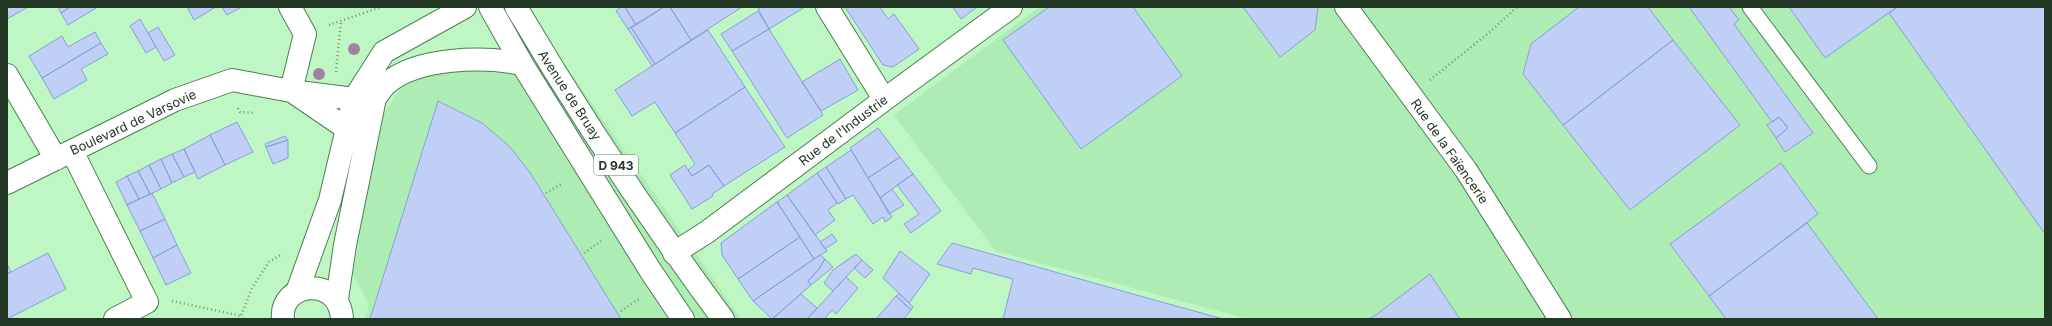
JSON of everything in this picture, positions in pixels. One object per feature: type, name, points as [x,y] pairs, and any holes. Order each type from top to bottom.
[{"type":"street","points":[[290,7],[305,34],[291,91],[340,124],[349,127]]},
{"type":"street","points":[[296,292],[330,200],[349,127],[354,99],[384,52],[465,7]]},
{"type":"street","name":"Avenue de Bruay","points":[[490,7],[522,64],[650,270],[683,319]]},
{"type":"street","name":"Avenue de Bruay","points":[[516,7],[552,66],[674,253],[723,319]]},
{"type":"street","points":[[827,7],[884,100]]},
{"type":"street","name":"Rue de l'Industrie","points":[[674,253],[707,232],[1012,7]]},
{"type":"street","name":"Rue de la Faïencerie","points":[[1346,7],[1466,170],[1560,319]]},
{"type":"street","points":[[339,309],[345,244],[375,98],[386,84],[406,73],[443,60],[503,60],[522,64]]},
{"type":"street","points":[[7,75],[64,155],[147,302],[115,319]]},
{"type":"street","name":"Boulevard de Varsovie","points":[[7,183],[175,100],[232,80],[291,91],[354,99]]},
{"type":"street","points":[[283,319],[284,307],[289,298],[296,292],[307,288],[318,288],[328,292],[339,309]]},
{"type":"lane","points":[[1750,7],[1869,166]]},
{"type":"path","points":[[305,34],[382,7]]},
{"type":"path","points":[[1411,96],[1491,31],[1517,7]]},
{"type":"path","points":[[328,96],[335,75],[341,21]]},
{"type":"path","points":[[546,193],[563,183]]},
{"type":"path","points":[[584,253],[601,241]]},
{"type":"path","points":[[147,302],[176,300],[242,317],[252,288],[269,262],[287,252]]},
{"type":"path","points":[[621,311],[640,299]]},
{"type":"shaded area","points":[[1040,7],[2045,7],[2045,319],[1248,319],[996,251],[894,115]]},
{"type":"shaded area","points":[[563,62],[741,319],[365,319],[369,304],[353,275],[377,124],[404,83],[460,66]]},
{"type":"building","points":[[7,7],[28,7],[7,19]]},
{"type":"building","points":[[58,7],[70,7],[61,13]]},
{"type":"building","points":[[70,7],[96,8],[68,25],[61,13]]},
{"type":"building","points":[[192,7],[216,7],[194,20],[188,9]]},
{"type":"building","points":[[222,7],[242,7],[227,15]]},
{"type":"building","points":[[621,7],[625,7],[636,25],[628,29],[616,11]]},
{"type":"building","points":[[625,7],[664,7],[636,25]]},
{"type":"building","points":[[664,7],[670,7],[691,40],[655,64],[631,27]]},
{"type":"building","points":[[670,7],[742,7],[691,40]]},
{"type":"building","points":[[761,7],[805,7],[769,29],[758,9]]},
{"type":"building","points":[[845,7],[880,7],[888,19],[894,14],[919,49],[893,67],[883,65]]},
{"type":"building","points":[[953,7],[977,7],[961,19]]},
{"type":"building","points":[[1049,7],[1133,7],[1182,76],[1081,149],[1003,40]]},
{"type":"building","points":[[1243,7],[1318,7],[1315,30],[1280,57]]},
{"type":"building","points":[[1579,7],[1648,7],[1673,40],[1563,125],[1523,74],[1531,44]]},
{"type":"building","points":[[1689,7],[1729,7],[1739,20],[1734,24],[1813,133],[1785,152],[1776,138],[1788,128],[1779,117],[1772,122]]},
{"type":"building","points":[[1789,7],[1897,7],[1825,58]]},
{"type":"building","points":[[1897,7],[2045,7],[2045,234],[1889,13]]},
{"type":"building","points":[[758,11],[769,29],[732,51],[721,34]]},
{"type":"building","points":[[140,19],[156,47],[146,53],[130,26]]},
{"type":"building","points":[[158,27],[175,55],[164,61],[148,33]]},
{"type":"building","points":[[631,27],[655,64],[652,66],[628,29]]},
{"type":"building","points":[[769,29],[823,115],[787,138],[732,51]]},
{"type":"building","points":[[708,30],[745,87],[675,133],[655,102],[632,116],[615,90]]},
{"type":"building","points":[[95,32],[101,43],[42,78],[29,56],[62,36],[68,47]]},
{"type":"building","points":[[1673,40],[1740,125],[1630,210],[1563,125]]},
{"type":"building","points":[[101,43],[108,54],[81,69],[87,80],[54,99],[42,78]]},
{"type":"building","points":[[840,59],[858,90],[821,111],[802,82]]},
{"type":"building","points":[[745,87],[785,147],[724,186],[709,165],[692,176],[688,170],[695,164],[675,133]]},
{"type":"building","points":[[438,101],[482,123],[510,147],[531,174],[621,319],[370,319]]},
{"type":"building","points":[[1779,117],[1788,128],[1776,138],[1767,125]]},
{"type":"building","points":[[237,122],[253,152],[225,165],[210,135]]},
{"type":"building","points":[[878,128],[900,157],[868,178],[850,148]]},
{"type":"building","points":[[210,135],[225,165],[198,179],[184,149]]},
{"type":"building","points":[[285,136],[288,140],[266,147],[265,144]]},
{"type":"building","points":[[288,140],[288,158],[273,164],[266,147]]},
{"type":"building","points":[[184,149],[195,172],[184,177],[172,154]]},
{"type":"building","points":[[851,150],[892,217],[885,222],[883,217],[873,224],[853,195],[846,199],[826,167]]},
{"type":"building","points":[[172,154],[184,177],[172,183],[161,159]]},
{"type":"building","points":[[900,157],[913,174],[880,198],[868,178]]},
{"type":"building","points":[[161,159],[172,183],[161,189],[149,165]]},
{"type":"building","points":[[1781,163],[1818,214],[1709,296],[1670,244]]},
{"type":"building","points":[[149,165],[161,189],[150,194],[138,171]]},
{"type":"building","points":[[685,165],[692,176],[709,165],[724,186],[712,194],[713,196],[692,209],[670,175]]},
{"type":"building","points":[[826,167],[846,199],[838,204],[817,173]]},
{"type":"building","points":[[138,171],[150,194],[139,199],[127,176]]},
{"type":"building","points":[[817,173],[837,203],[828,210],[835,220],[815,235],[787,195]]},
{"type":"building","points":[[913,174],[941,211],[911,233],[904,224],[919,214],[897,185]]},
{"type":"building","points":[[127,176],[139,199],[127,205],[116,182]]},
{"type":"building","points":[[892,189],[904,205],[889,214],[880,198]]},
{"type":"building","points":[[152,193],[165,219],[140,231],[127,205]]},
{"type":"building","points":[[787,195],[827,251],[814,259],[777,202]]},
{"type":"building","points":[[777,202],[800,237],[738,279],[722,255],[721,243]]},
{"type":"building","points":[[165,219],[177,245],[153,258],[140,231]]},
{"type":"building","points":[[1807,223],[1878,319],[1726,319],[1709,296]]},
{"type":"building","points":[[832,234],[837,241],[825,249],[820,242]]},
{"type":"building","points":[[800,237],[814,259],[753,301],[738,279]]},
{"type":"building","points":[[952,243],[1223,319],[1003,319],[1013,279],[973,268],[971,274],[937,264]]},
{"type":"building","points":[[177,245],[191,273],[166,285],[153,258]]},
{"type":"building","points":[[900,251],[930,274],[909,303],[883,278]]},
{"type":"building","points":[[48,253],[66,289],[7,319],[7,274]]},
{"type":"building","points":[[856,254],[862,260],[833,291],[824,283],[833,270]]},
{"type":"building","points":[[820,255],[825,259],[819,269],[808,281],[811,285],[772,319],[753,301]]},
{"type":"building","points":[[825,259],[833,267],[811,285],[808,281],[819,269]]},
{"type":"building","points":[[862,260],[873,270],[865,278],[854,268]]},
{"type":"building","points":[[7,264],[11,272],[7,274]]},
{"type":"building","points":[[1430,274],[1460,319],[1369,319],[1377,314]]},
{"type":"building","points":[[846,277],[858,288],[836,314],[832,310],[826,317],[828,319],[807,319]]},
{"type":"building","points":[[899,293],[913,307],[911,310],[896,296]]},
{"type":"building","points":[[801,294],[817,308],[807,319],[772,319]]},
{"type":"building","points":[[896,296],[911,310],[904,319],[876,319]]}]
